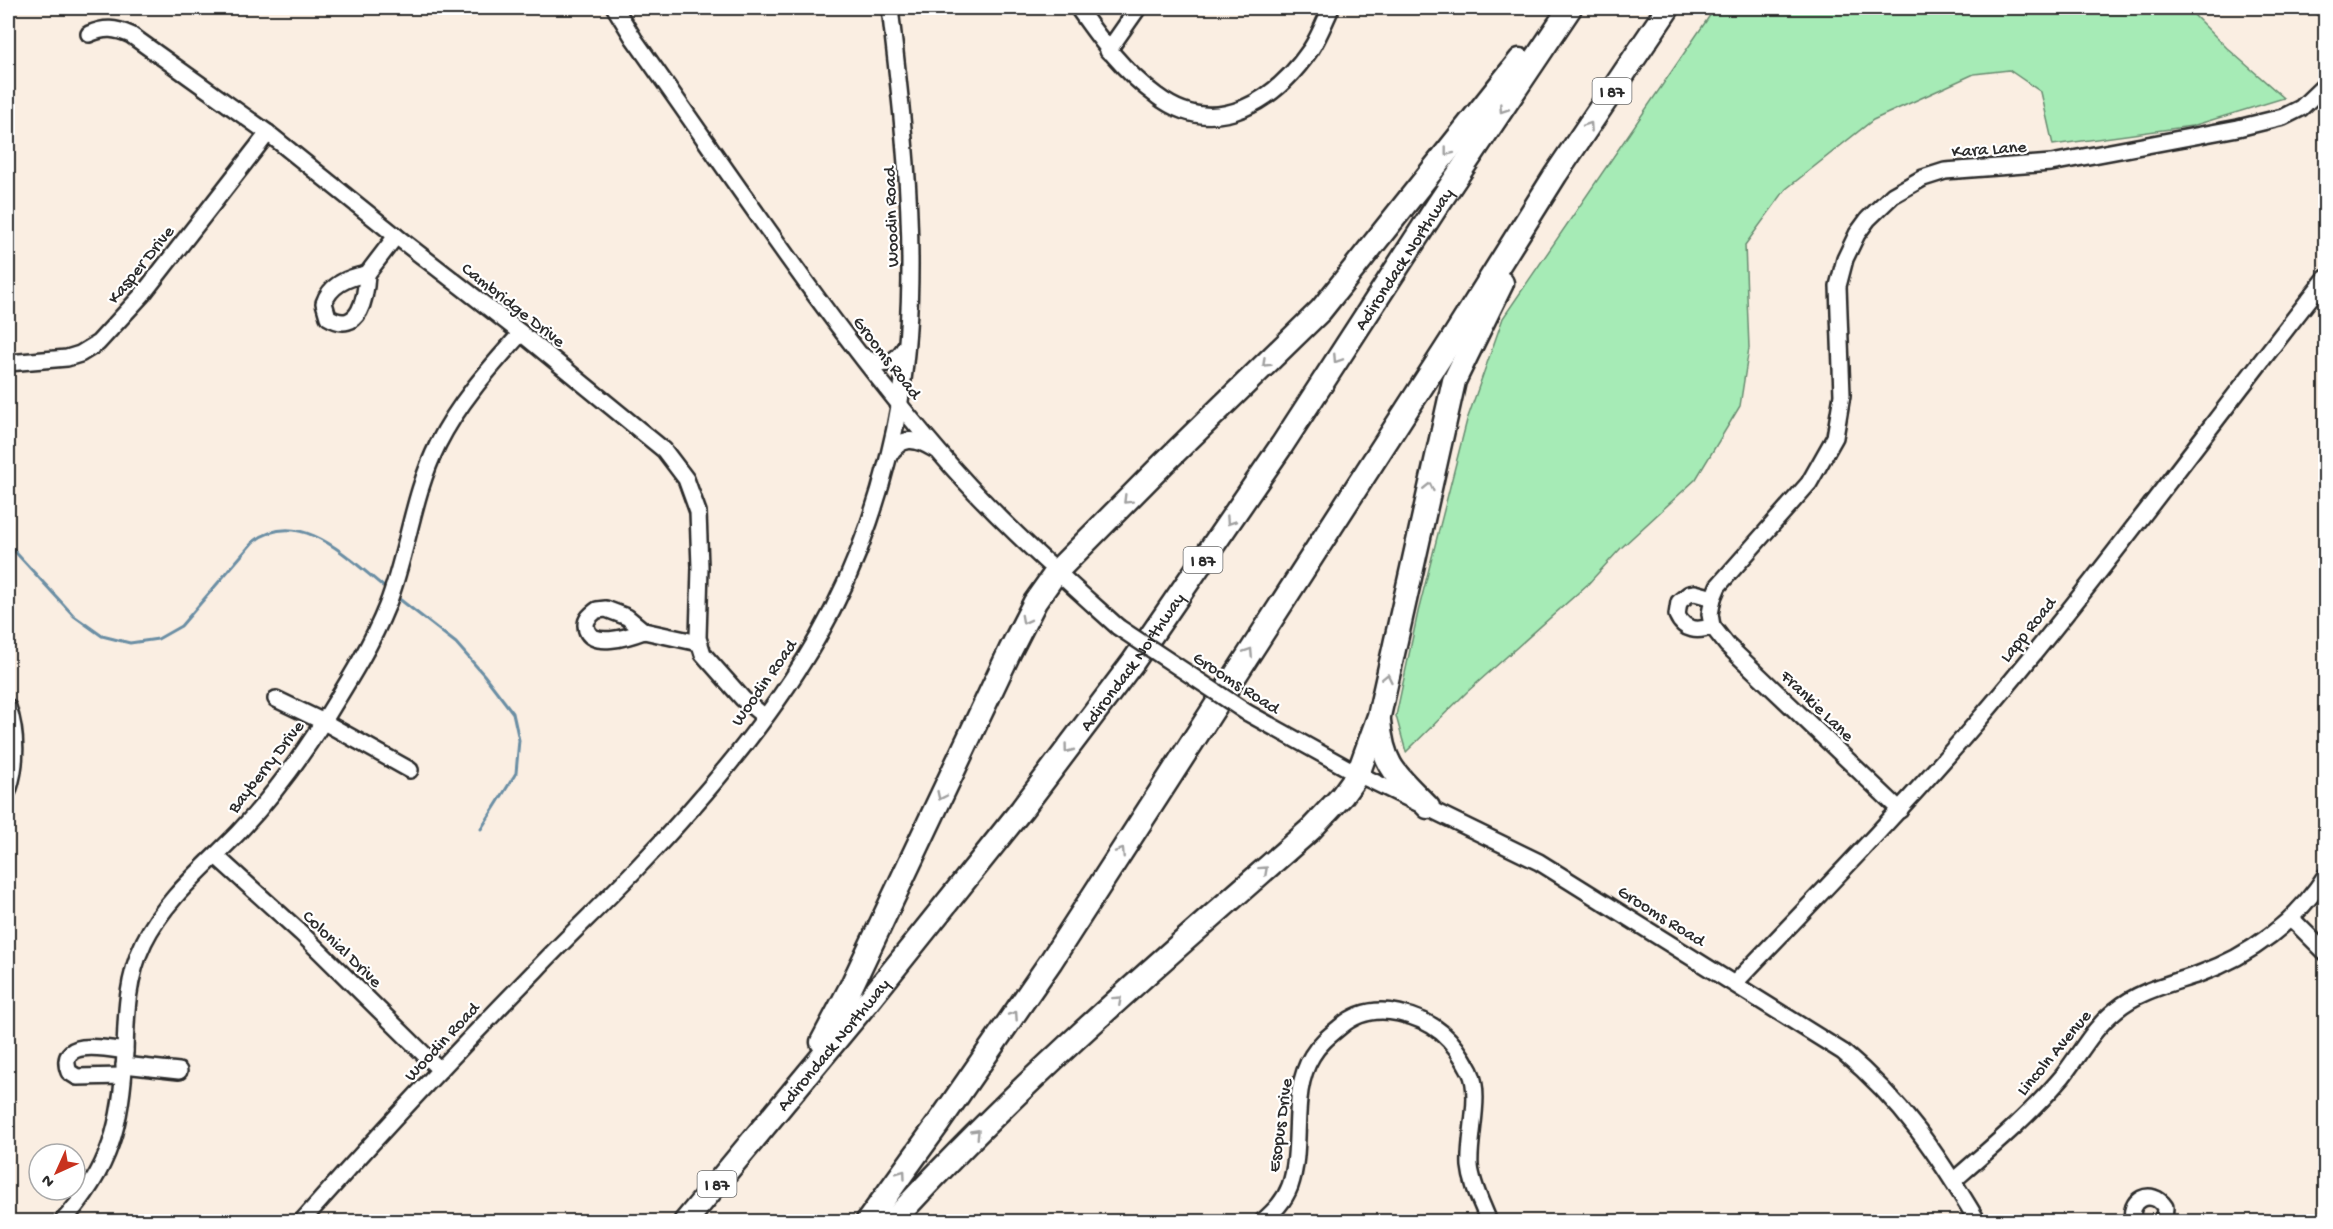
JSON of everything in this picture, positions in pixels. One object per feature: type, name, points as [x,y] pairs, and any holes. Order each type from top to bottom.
[{"type":"highway","points":[[799,1086],[851,987],[1010,651],[1035,602],[1056,571],[1321,310],[1563,8]]},
{"type":"highway","name":"Adirondack Northway","points":[[685,1221],[799,1086],[1022,809],[1133,662],[1282,445],[1437,206],[1570,8]]},
{"type":"highway","name":"I 87","points":[[867,1221],[1051,961],[1361,482],[1556,174],[1668,8]]},
{"type":"highway","points":[[892,1221],[1020,1090],[1311,829],[1342,796],[1358,774],[1379,716],[1454,381],[1556,174]]},
{"type":"highway","points":[[1379,716],[1384,756],[1396,774],[1428,807]]},
{"type":"street","name":"Grooms Road","points":[[615,8],[634,39],[789,260],[939,453],[984,501],[1056,571],[1118,627],[1246,712],[1358,774],[1539,862],[1843,1052],[1870,1074],[1904,1110],[1926,1139],[1978,1221]]},
{"type":"street","name":"Woodin Road","points":[[301,1221],[498,1008],[645,860],[696,803],[792,680],[836,603],[868,524],[888,459],[900,404],[906,346],[911,281],[907,159],[890,8]]},
{"type":"street","points":[[1078,8],[1108,51],[1158,98],[1182,110],[1212,116],[1240,109],[1266,98],[1284,83],[1312,47],[1331,8]]},
{"type":"street","points":[[1108,51],[1138,8]]},
{"type":"street","name":"Cambridge Drive","points":[[89,34],[102,28],[114,28],[131,35],[268,133],[521,333],[664,450],[686,479],[698,512],[699,643]]},
{"type":"street","name":"Kara Lane","points":[[1713,598],[1718,586],[1809,483],[1835,436],[1842,395],[1838,286],[1845,259],[1857,234],[1893,195],[1923,178],[1945,171],[2051,164],[2238,129],[2283,117],[2301,108],[2325,84]]},
{"type":"street","name":"Kasper Drive","points":[[8,363],[67,358],[80,354],[98,343],[142,295],[268,133]]},
{"type":"street","points":[[367,274],[396,236]]},
{"type":"street","name":"Lapp Road","points":[[1735,983],[1900,810],[1978,720],[2156,498],[2325,278]]},
{"type":"street","name":"Bayberry Drive","points":[[62,1221],[78,1205],[101,1170],[109,1152],[117,1124],[124,1064],[129,983],[144,943],[155,922],[170,904],[278,787],[324,722],[362,658],[387,606],[403,554],[415,501],[437,445],[474,387],[521,333]]},
{"type":"street","points":[[862,356],[874,363],[887,363],[898,358],[906,346]]},
{"type":"street","points":[[888,459],[894,448],[904,441],[926,444],[939,453]]},
{"type":"street","points":[[1695,593],[1713,598],[1710,614],[1712,626],[1696,630],[1684,626],[1680,621],[1677,608],[1679,602],[1689,594],[1695,593]]},
{"type":"street","name":"Frankie Lane","points":[[1712,626],[1727,645],[1900,810]]},
{"type":"street","points":[[644,631],[699,643],[703,654],[713,667],[743,699],[765,717]]},
{"type":"street","points":[[276,699],[324,722],[410,770]]},
{"type":"street","points":[[8,707],[15,757],[8,791]]},
{"type":"street","name":"Colonial Drive","points":[[216,856],[301,933],[440,1070]]},
{"type":"street","name":"Lincoln Avenue","points":[[1953,1181],[1999,1142],[2062,1077],[2092,1034],[2118,1008],[2149,989],[2199,974],[2244,954],[2291,918],[2316,891],[2325,875]]},
{"type":"street","points":[[2291,918],[2325,953]]},
{"type":"street","name":"Esopus Drive","points":[[1262,1221],[1278,1207],[1290,1186],[1295,1162],[1300,1090],[1310,1059],[1322,1042],[1351,1017],[1383,1011],[1422,1019],[1439,1028],[1455,1046],[1471,1072],[1475,1095],[1469,1144],[1470,1167],[1473,1183],[1489,1221]]},
{"type":"street","points":[[124,1064],[179,1071]]},
{"type":"street","points":[[2131,1221],[2133,1206],[2140,1198],[2149,1196],[2159,1199],[2165,1207],[2164,1221]]},
{"type":"green space","points":[[1715,8],[2187,8],[2227,48],[2284,98],[2192,126],[2053,145],[2041,92],[2009,70],[1974,74],[1873,120],[1786,189],[1745,245],[1749,348],[1740,406],[1696,479],[1621,548],[1588,584],[1467,692],[1406,752],[1396,716],[1418,612],[1467,420],[1503,318]]},
{"type":"waterway","points":[[8,544],[74,616],[102,636],[130,643],[158,639],[181,626],[253,542],[271,532],[288,530],[306,533],[323,540],[384,587]]},
{"type":"waterway","points":[[398,598],[456,643],[513,713],[519,740],[516,773],[481,829]]}]
